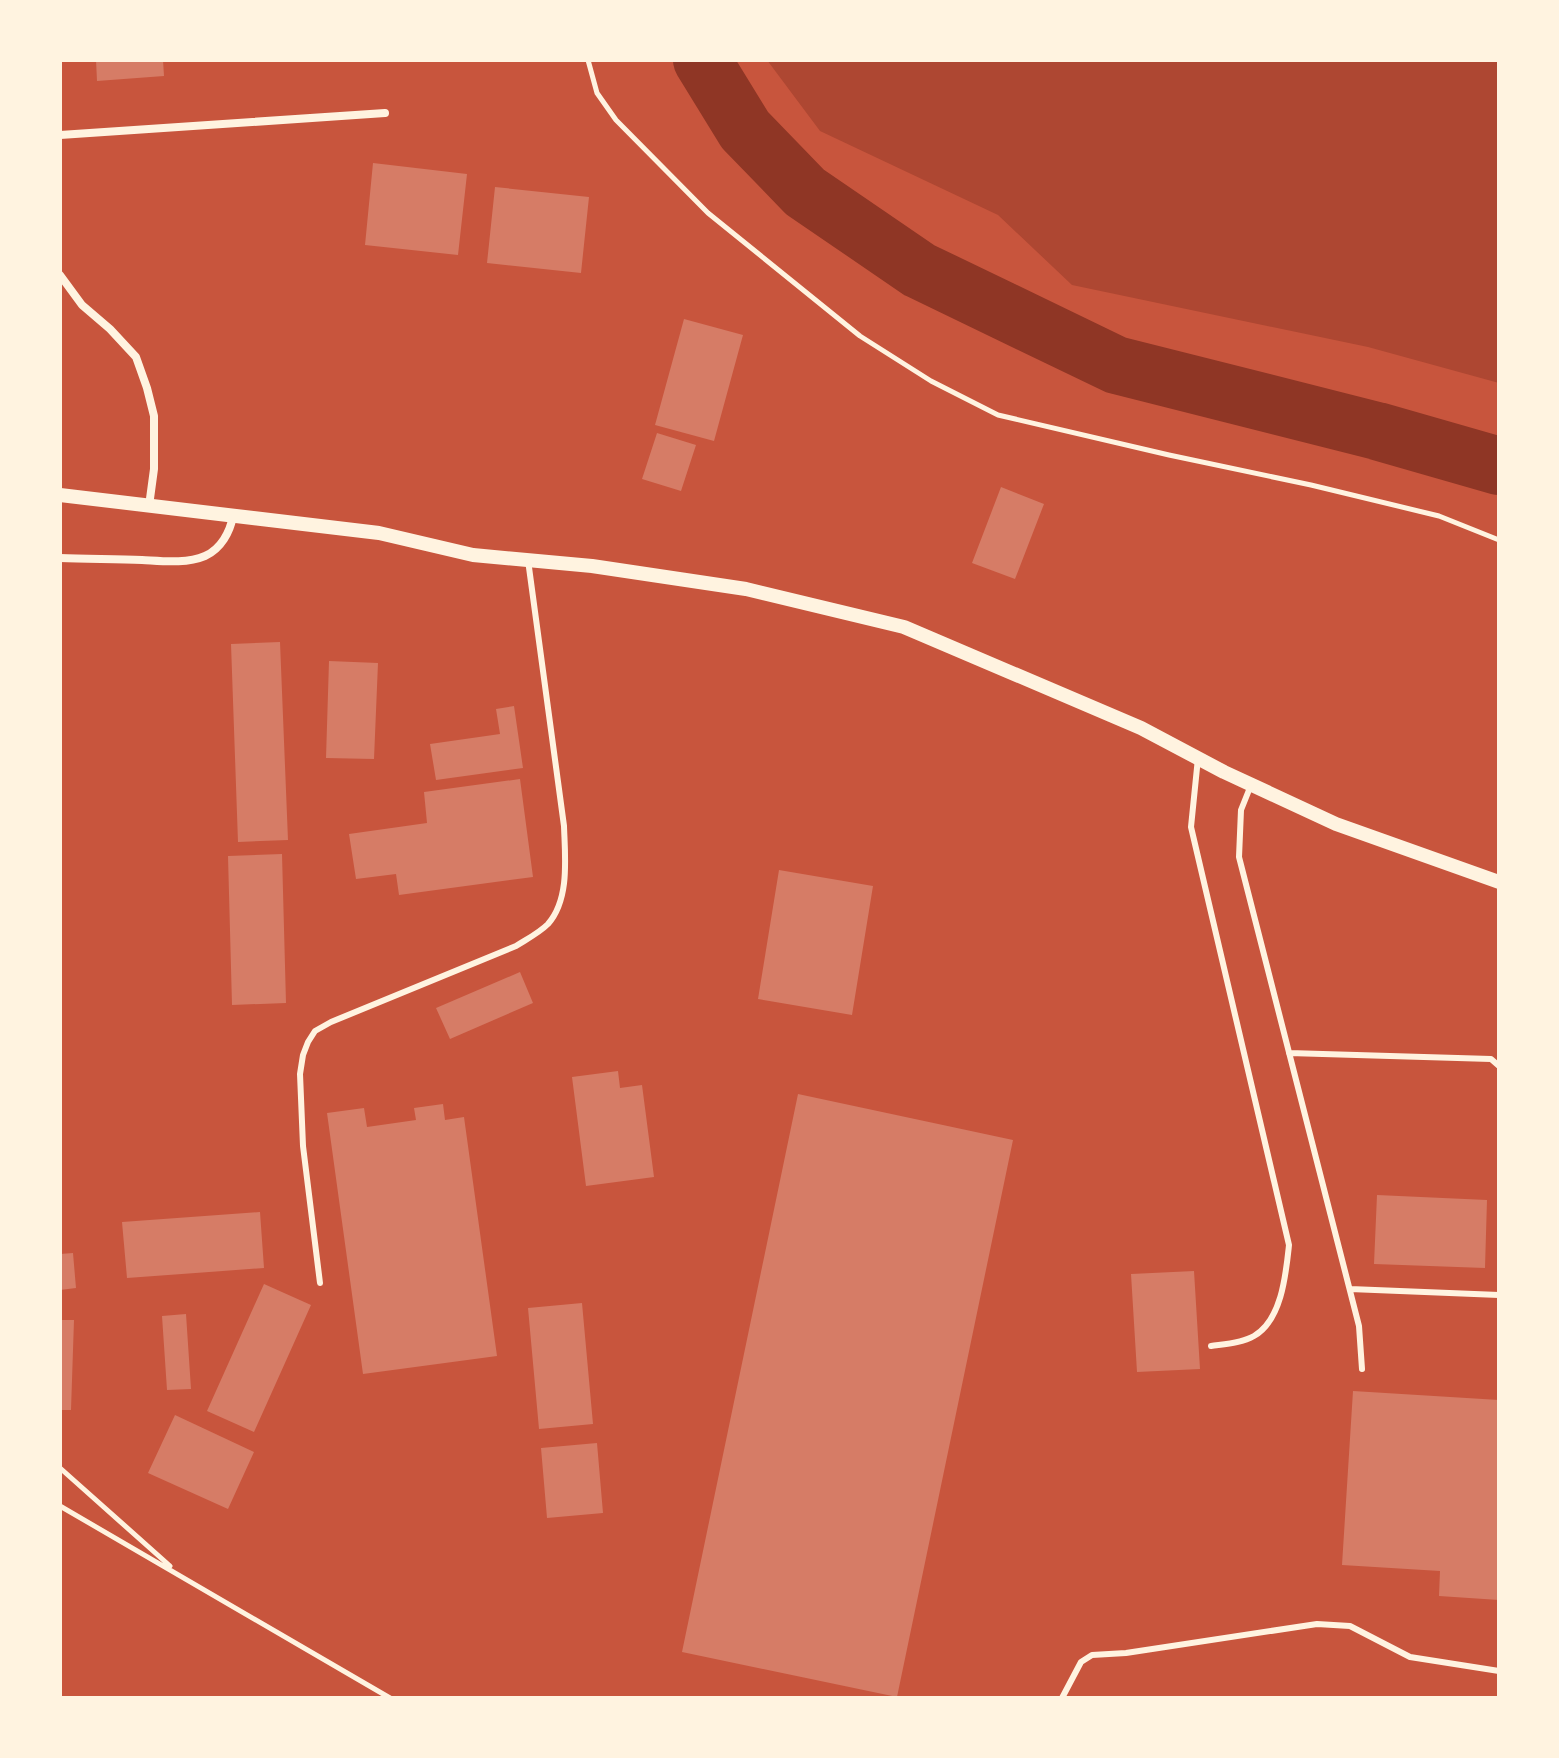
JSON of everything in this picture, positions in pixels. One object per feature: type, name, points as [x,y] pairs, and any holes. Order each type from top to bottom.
[{"type":"street","points":[[60,135],[385,113]]},
{"type":"street","points":[[60,275],[82,305],[136,357],[154,416],[154,469],[149,506]]},
{"type":"street","points":[[60,495],[379,533],[473,555],[592,566],[746,589],[904,627],[1141,728],[1251,785],[1336,824],[1499,882]]},
{"type":"street","points":[[60,558],[180,561],[204,556],[226,536],[233,516]]},
{"type":"lane","points":[[320,1283],[303,1146],[300,1074],[303,1055],[315,1031],[516,946],[550,922],[562,897],[564,826],[528,560]]},
{"type":"lane","points":[[1198,758],[1191,827],[1289,1245],[1285,1284],[1269,1322],[1255,1336],[1211,1346]]},
{"type":"lane","points":[[1251,785],[1241,810],[1239,857],[1359,1326],[1362,1369]]},
{"type":"lane","points":[[1289,1053],[1491,1059],[1499,1066]]},
{"type":"lane","points":[[1350,1289],[1499,1295]]},
{"type":"lane","points":[[1062,1698],[1081,1662],[1092,1655],[1126,1653],[1317,1624],[1350,1626],[1410,1657],[1499,1671]]},
{"type":"path","points":[[588,60],[597,93],[616,120],[708,213],[860,336],[931,381],[998,415],[1439,516],[1499,540]]},
{"type":"path","points":[[60,1468],[180,1575]]},
{"type":"path","points":[[60,1506],[390,1698]]},
{"type":"shaded area","points":[[767,60],[1499,60],[1499,383],[1368,347],[1072,285],[998,215],[820,131]]},
{"type":"building","points":[[96,60],[163,60],[164,76],[97,81]]},
{"type":"building","points":[[373,163],[467,174],[458,255],[365,245]]},
{"type":"building","points":[[495,187],[589,197],[581,273],[487,263]]},
{"type":"building","points":[[684,319],[743,335],[714,441],[655,425]]},
{"type":"building","points":[[657,433],[696,445],[681,491],[642,479]]},
{"type":"building","points":[[1001,487],[1044,504],[1015,579],[972,563]]},
{"type":"building","points":[[280,642],[288,840],[238,842],[231,644]]},
{"type":"building","points":[[329,661],[378,663],[374,759],[326,758]]},
{"type":"building","points":[[514,706],[523,768],[436,780],[430,744],[500,734],[496,709]]},
{"type":"building","points":[[520,779],[533,877],[399,895],[396,874],[356,879],[349,834],[427,823],[424,792]]},
{"type":"building","points":[[282,854],[286,1003],[232,1005],[228,856]]},
{"type":"building","points":[[779,870],[873,886],[852,1015],[758,999]]},
{"type":"building","points":[[520,972],[533,1003],[450,1039],[436,1008]]},
{"type":"building","points":[[618,1071],[620,1088],[642,1085],[654,1177],[586,1186],[572,1077]]},
{"type":"building","points":[[798,1094],[1013,1140],[897,1697],[682,1652]]},
{"type":"building","points":[[443,1104],[445,1120],[464,1117],[497,1356],[363,1374],[327,1113],[364,1108],[367,1127],[416,1120],[414,1108]]},
{"type":"building","points":[[1377,1195],[1487,1200],[1485,1268],[1374,1264]]},
{"type":"building","points":[[260,1212],[264,1268],[127,1278],[122,1222]]},
{"type":"building","points":[[73,1253],[76,1288],[60,1290],[60,1254]]},
{"type":"building","points":[[1194,1271],[1200,1369],[1137,1372],[1131,1274]]},
{"type":"building","points":[[264,1284],[311,1305],[254,1432],[207,1411]]},
{"type":"building","points":[[582,1303],[593,1424],[539,1429],[528,1308]]},
{"type":"building","points":[[186,1314],[191,1389],[167,1390],[162,1316]]},
{"type":"building","points":[[60,1320],[74,1320],[71,1410],[60,1410]]},
{"type":"building","points":[[1353,1391],[1499,1400],[1499,1600],[1439,1596],[1440,1571],[1342,1565]]},
{"type":"building","points":[[175,1415],[254,1452],[228,1509],[148,1473]]},
{"type":"building","points":[[597,1443],[603,1513],[547,1518],[541,1448]]},
{"type":"waterway","points":[[702,60],[745,130],[805,192],[919,270],[1116,365],[1377,431],[1499,466]]}]
